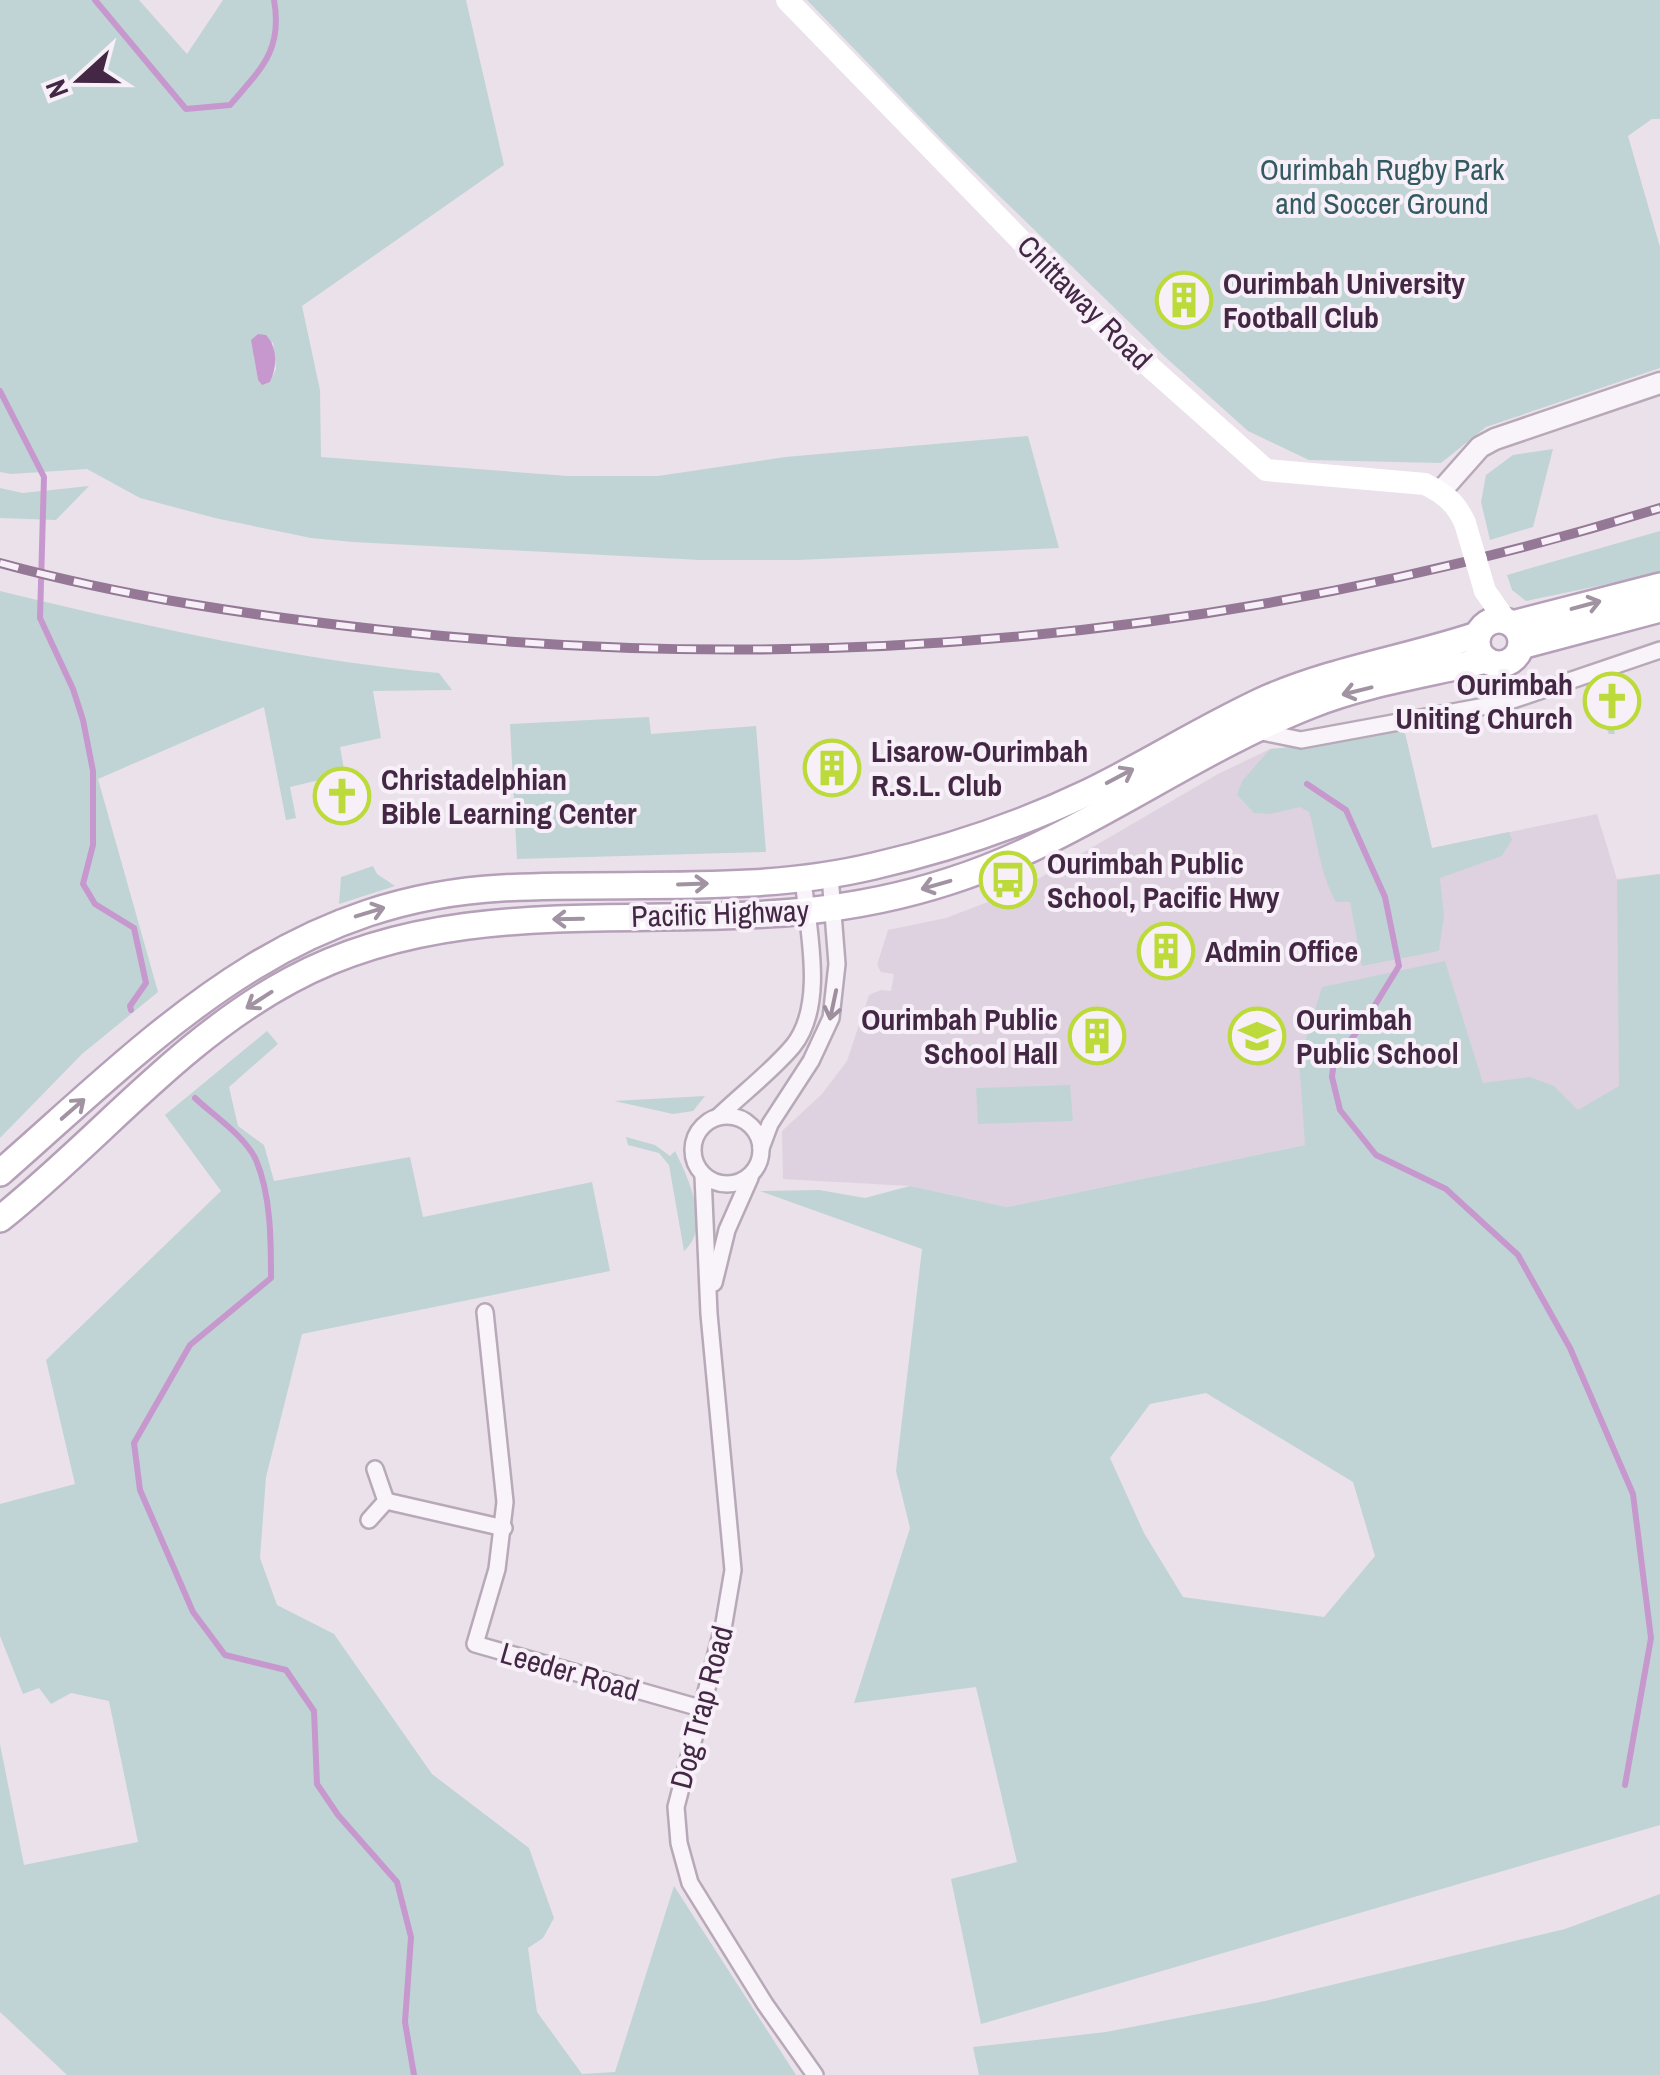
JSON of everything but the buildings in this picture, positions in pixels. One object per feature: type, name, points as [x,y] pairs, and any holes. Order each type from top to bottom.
[{"type":"main road","name":"Chittaway Road","points":[[787,0],[1104,326],[1266,470],[1407,480],[1441,492]]},
{"type":"main road","points":[[1441,492],[1457,506],[1465,523],[1500,631],[1477,648],[1486,660]]},
{"type":"main road","name":"Pacific Highway","points":[[0,1174],[200,1000],[292,943],[336,924],[412,901],[492,888],[650,886],[803,878],[908,858],[1009,826],[1091,791],[1267,699],[1337,673],[1660,586]]},
{"type":"main road","name":"Pacific Highway","points":[[1500,631],[1660,609]]},
{"type":"main road","name":"Pacific Highway","points":[[0,1219],[186,1052],[259,999],[293,979],[351,954],[411,936],[482,923],[806,911],[909,893],[1011,859],[1256,730],[1340,695],[1486,660],[1506,663],[1500,631]]},
{"type":"street","points":[[1441,492],[1466,461],[1495,439],[1660,383]]},
{"type":"street","points":[[1256,730],[1301,740],[1507,702],[1660,650]]},
{"type":"street","points":[[803,878],[813,973],[810,1004],[796,1043],[694,1138],[693,1158],[703,1176],[724,1185],[745,1180],[753,1173],[770,1124],[811,1062],[831,1018],[837,964],[830,875]]},
{"type":"street","points":[[720,1116],[731,1116],[752,1126],[761,1148]]},
{"type":"street","name":"Dog Trap Road","points":[[709,1302],[727,1230],[753,1173]]},
{"type":"street","name":"Dog Trap Road","points":[[703,1176],[709,1302],[733,1570],[730,1598],[676,1807],[686,1876],[756,1990],[815,2075]]},
{"type":"street","name":"Leeder Road","points":[[486,1312],[505,1502],[497,1569],[475,1644],[700,1708]]},
{"type":"street","points":[[376,1469],[386,1501]]},
{"type":"street","points":[[386,1501],[504,1528]]},
{"type":"street","points":[[368,1520],[386,1501]]},
{"type":"shaded area","points":[[258,334],[270,340],[275,358],[270,382],[262,385],[251,340]]},
{"type":"shaded area","name":"Ourimbah Public School","points":[[1403,725],[1432,848],[1597,814],[1617,879],[1660,874],[1660,1272],[1305,1145],[1007,1207],[910,1186],[783,1179],[782,1131],[822,1094],[847,1061],[869,995],[891,991],[894,974],[881,972],[877,965],[888,930],[946,918],[1019,890],[1218,774],[1270,749],[1304,746]]},
{"type":"green space","points":[[0,0],[139,0],[187,54],[223,0],[466,0],[504,165],[302,306],[320,390],[321,457],[568,476],[658,476],[785,457],[1028,436],[1059,548],[799,560],[700,560],[353,542],[311,538],[140,498],[87,469],[0,472]],"holes":[[[273,342],[276,369],[270,382],[262,384],[258,380],[254,357]]]},
{"type":"green space","name":"Ourimbah Rugby Park and Soccer Ground","points":[[807,0],[1660,0],[1660,119],[1652,119],[1628,136],[1660,247],[1660,368],[1486,427],[1441,463],[1309,460],[1248,431],[1164,356],[945,143]]},
{"type":"green space","points":[[1553,449],[1533,527],[1490,540],[1481,502],[1486,475],[1513,455]]},
{"type":"green space","points":[[89,486],[56,520],[0,518],[0,488],[23,493]]},
{"type":"green space","points":[[1660,531],[1660,573],[1526,601],[1512,590],[1507,575]]},
{"type":"green space","points":[[0,591],[273,650],[439,673],[452,690],[373,691],[381,738],[340,747],[345,774],[290,787],[296,818],[286,820],[264,707],[98,779],[158,992],[82,1054],[0,1138]]},
{"type":"green space","points":[[1617,672],[1630,714],[1627,728],[1619,685],[1612,680],[1604,682],[1599,689],[1606,725],[1613,724],[1615,734],[1609,734],[1601,718],[1594,680]]},
{"type":"green space","points":[[649,717],[651,734],[756,726],[766,852],[517,859],[510,724]]},
{"type":"green space","points":[[1403,725],[1432,848],[1509,832],[1512,840],[1502,856],[1440,878],[1444,916],[1439,951],[1362,966],[1350,902],[1336,902],[1309,812],[1300,807],[1270,814],[1254,813],[1237,795],[1242,781],[1270,749],[1304,746]]},
{"type":"green space","points":[[373,866],[377,874],[395,886],[339,904],[341,877]]},
{"type":"green space","points":[[1660,874],[1660,1825],[981,2024],[951,1879],[1017,1862],[976,1687],[854,1703],[910,1528],[896,1471],[922,1249],[760,1191],[819,1190],[865,1198],[910,1186],[1007,1207],[1305,1145],[1299,1061],[1322,987],[1445,961],[1483,1083],[1530,1077],[1554,1086],[1578,1110],[1619,1086],[1617,880]],"holes":[[[1206,1393],[1353,1482],[1375,1556],[1324,1617],[1183,1597],[1144,1533],[1110,1458],[1150,1404]]]},
{"type":"green space","points":[[267,1031],[278,1044],[229,1087],[238,1126],[264,1145],[274,1181],[410,1157],[423,1217],[592,1182],[610,1271],[302,1334],[266,1477],[260,1558],[277,1605],[334,1634],[432,1774],[529,1848],[554,1918],[543,1938],[528,1948],[537,2012],[582,2074],[615,2072],[674,1886],[796,2075],[67,2075],[0,2012],[0,1744],[24,1865],[138,1842],[109,1701],[71,1693],[51,1704],[39,1688],[23,1694],[0,1636],[0,1504],[75,1484],[46,1360],[221,1191],[165,1115]]},
{"type":"green space","points":[[1070,1085],[1073,1121],[978,1124],[976,1088]]},
{"type":"green space","points":[[705,1096],[693,1111],[673,1114],[614,1101]]},
{"type":"green space","points":[[626,1137],[655,1145],[670,1156],[675,1151],[691,1188],[697,1216],[692,1241],[684,1251],[669,1165],[659,1153],[628,1145]]},
{"type":"green space","points":[[1660,1894],[1660,2075],[979,2075],[973,2047],[1106,2032],[1265,2001],[1565,1929]]},
{"type":"waterway","points":[[95,0],[186,109],[230,105],[251,80],[272,46],[274,0]]},
{"type":"waterway","points":[[0,391],[44,477],[40,618],[73,689],[93,771],[93,845],[83,884],[95,904],[134,928],[146,983],[131,1010]]},
{"type":"waterway","points":[[1307,784],[1346,810],[1385,897],[1399,966],[1364,1023],[1334,1061],[1332,1077],[1340,1110],[1376,1155],[1446,1189],[1518,1255],[1570,1348],[1633,1494],[1651,1638],[1625,1785]]},
{"type":"waterway","points":[[195,1098],[237,1135],[256,1160],[267,1203],[271,1278],[190,1345],[134,1443],[140,1490],[193,1612],[225,1655],[286,1670],[314,1711],[317,1784],[338,1815],[397,1882],[411,1937],[405,2022],[414,2075]]},
{"type":"railway","points":[[0,563],[190,604],[383,630],[545,644],[707,649],[868,647],[1028,635],[1187,616],[1346,588],[1503,552],[1660,508]]},
{"type":"place","name":"Ourimbah University Football Club","points":[[1184,300]]},
{"type":"place","name":"Ourimbah Uniting Church","points":[[1612,701]]},
{"type":"place","name":"Lisarow-Ourimbah R.S.L. Club","points":[[832,768]]},
{"type":"place","name":"Christadelphian Bible Learning Center","points":[[342,796]]},
{"type":"place","name":"Ourimbah Public School, Pacific Hwy","points":[[1008,880]]},
{"type":"place","name":"Admin Office","points":[[1166,951]]},
{"type":"place","name":"Ourimbah Public School Hall","points":[[1097,1036]]},
{"type":"place","name":"Ourimbah Public School","points":[[1257,1036]]}]
